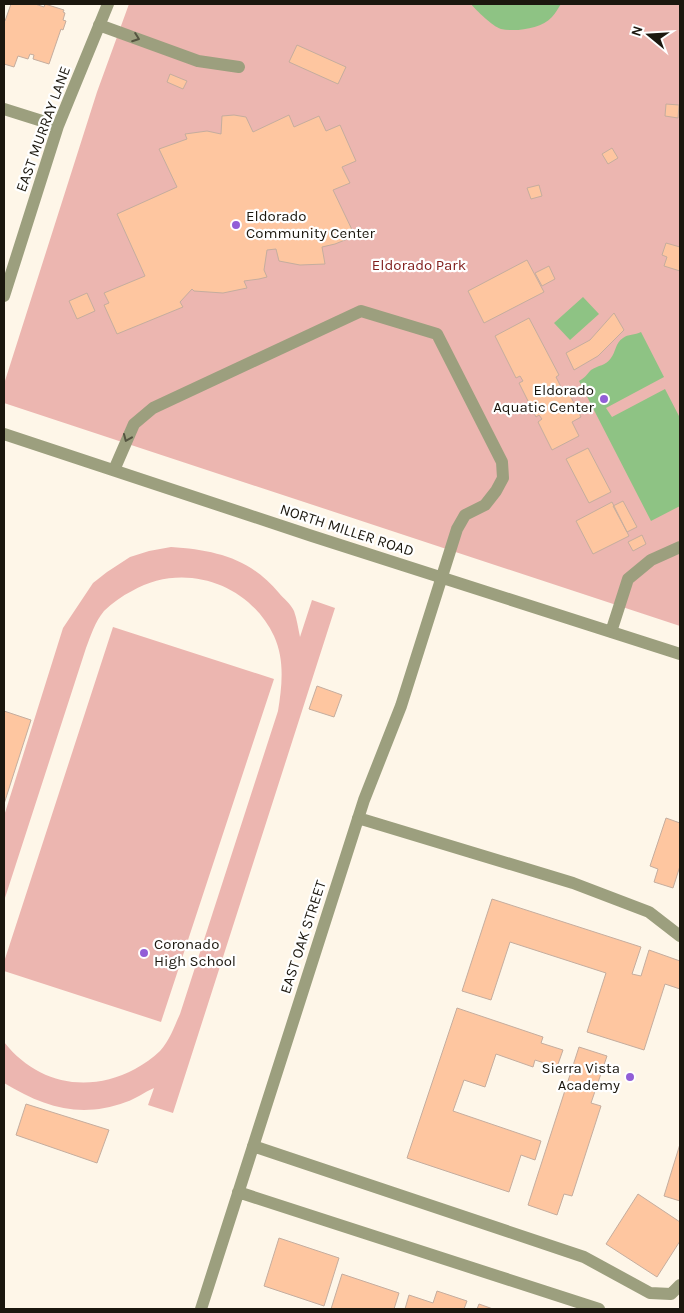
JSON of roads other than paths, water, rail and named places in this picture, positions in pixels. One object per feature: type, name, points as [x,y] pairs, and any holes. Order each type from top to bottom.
[{"type":"street","name":"EAST MURRAY LANE","points":[[4,296],[58,126],[108,4]]},
{"type":"street","points":[[99,25],[198,61],[239,66]]},
{"type":"street","points":[[4,109],[58,126]]},
{"type":"street","name":"EAST OAK STREET","points":[[114,470],[134,424],[148,412],[361,311],[437,334],[502,462],[504,478],[485,505],[465,515],[457,529],[401,706],[358,818],[238,1192],[203,1309]]},
{"type":"street","name":"NORTH MILLER ROAD","points":[[4,434],[680,654]]},
{"type":"street","points":[[611,632],[628,579],[651,560],[680,548]]},
{"type":"street","points":[[358,818],[590,890],[649,912],[680,936]]},
{"type":"street","points":[[253,1146],[584,1257],[650,1293],[671,1294],[680,1285]]},
{"type":"street","points":[[238,1192],[599,1309]]},
{"type":"place","name":"Eldorado Community Center","points":[[236,225]]},
{"type":"place","name":"Eldorado Aquatic Center","points":[[604,399]]},
{"type":"place","name":"Coronado High School","points":[[144,953]]},
{"type":"place","name":"Sierra Vista Academy","points":[[630,1077]]},
{"type":"park label","name":"Eldorado Park","points":[[419,265]]}]
